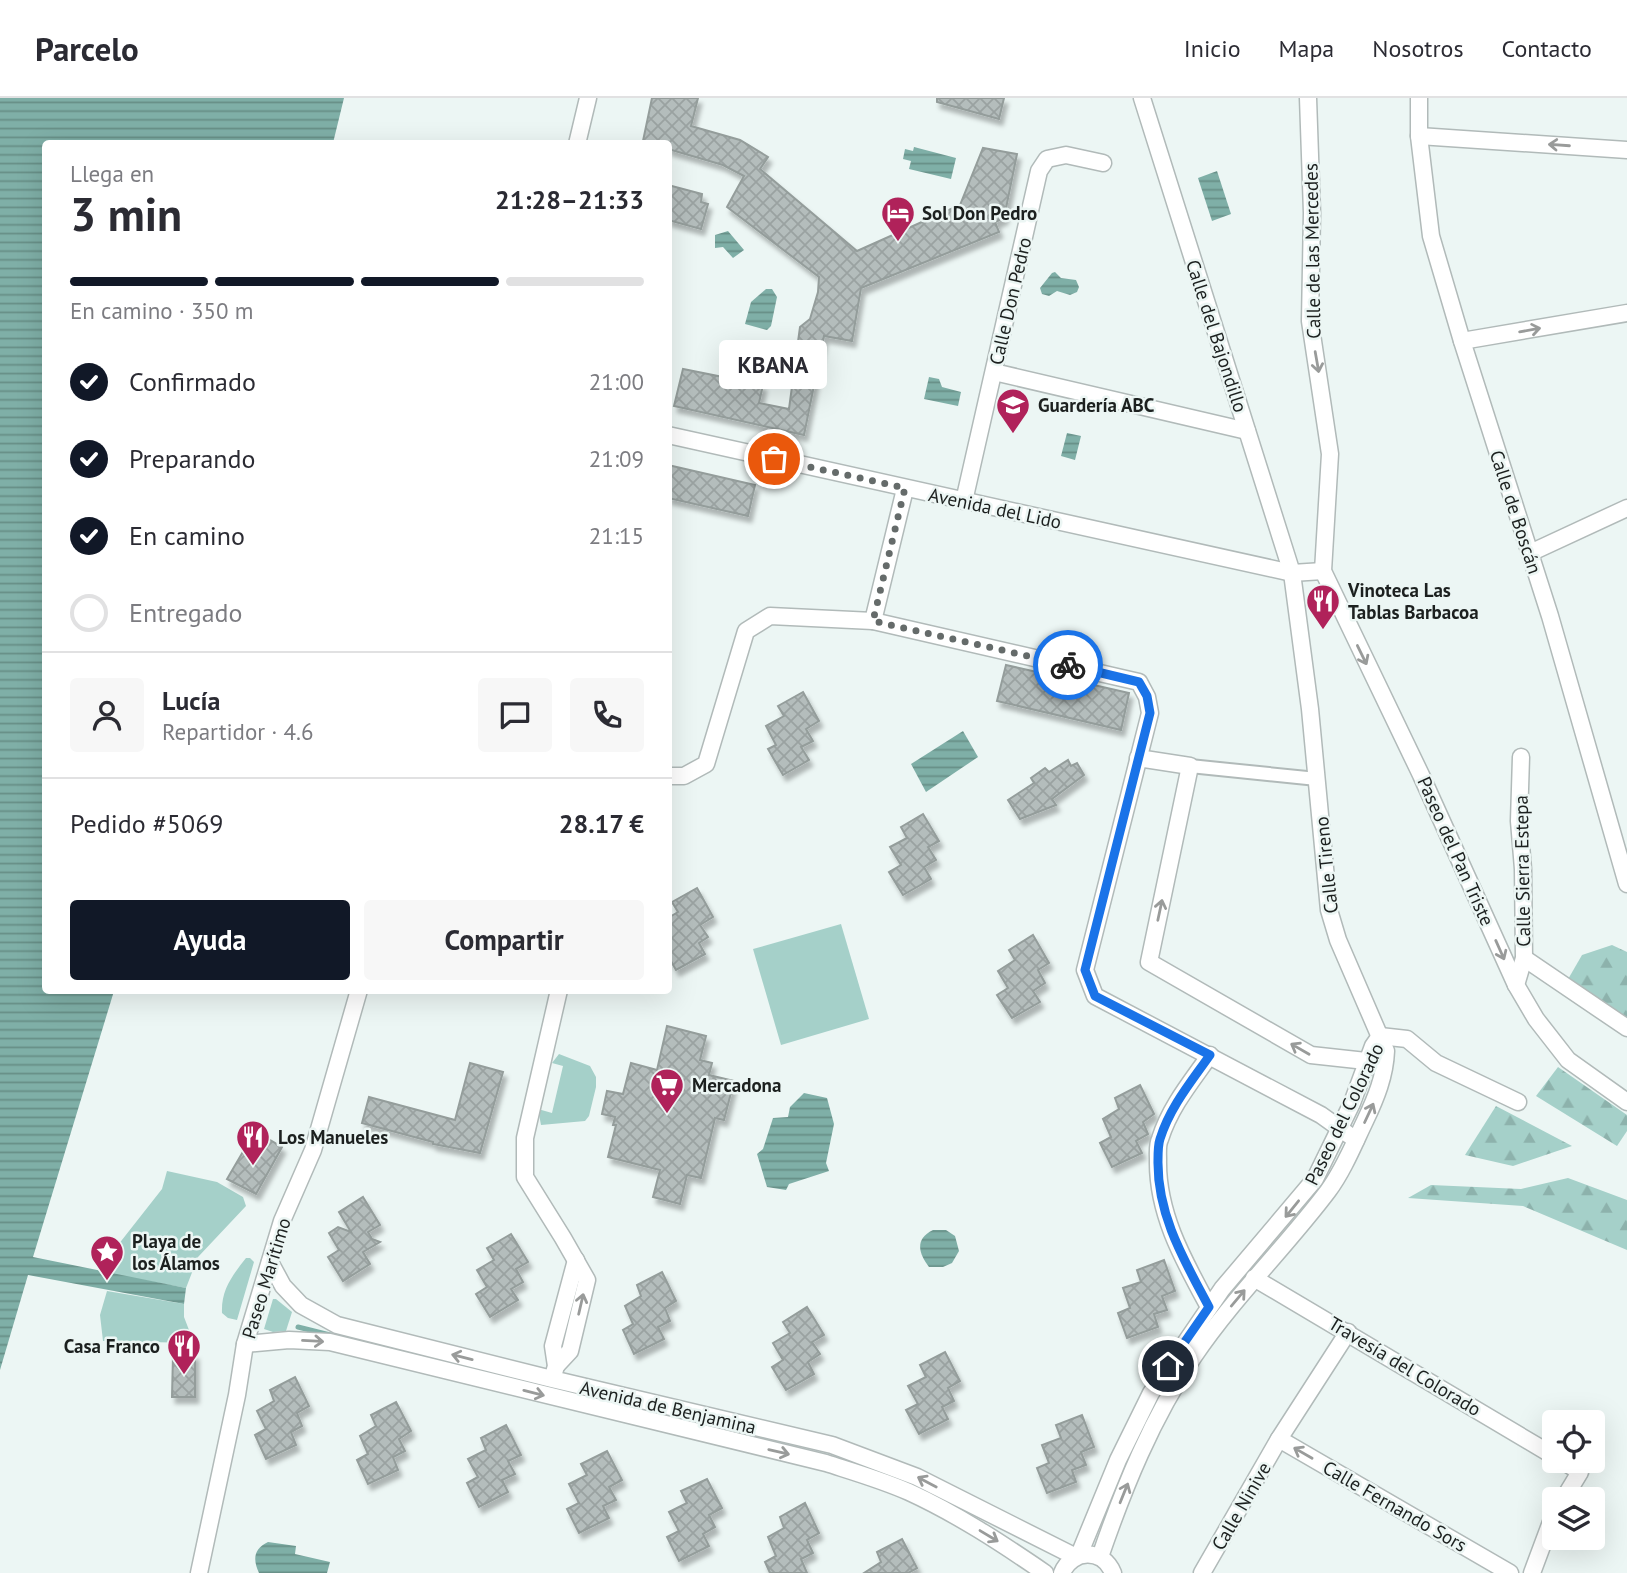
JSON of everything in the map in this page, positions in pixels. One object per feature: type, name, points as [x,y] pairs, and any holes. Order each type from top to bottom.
[{"type":"street","points":[[578,140],[588,98]]},
{"type":"street","name":"Calle del Bajondillo","points":[[1142,98],[1292,573]]},
{"type":"street","name":"Calle de las Mercedes","points":[[1308,98],[1312,213],[1310,321],[1330,454],[1323,571]]},
{"type":"street","name":"Calle de Boscán","points":[[1419,98],[1419,136],[1432,236],[1462,341],[1550,616],[1627,884]]},
{"type":"street","points":[[1419,136],[1627,150]]},
{"type":"street","name":"Calle Don Pedro","points":[[964,502],[1039,171],[1047,159],[1066,155],[1103,163]]},
{"type":"street","points":[[1462,341],[1627,313]]},
{"type":"street","points":[[994,372],[1247,431]]},
{"type":"street","name":"Avenida del Lido","points":[[672,436],[1292,573],[1323,571]]},
{"type":"street","points":[[873,621],[905,488]]},
{"type":"street","points":[[1530,553],[1627,508]]},
{"type":"street","name":"Paseo del Pan Triste","points":[[1323,571],[1421,775],[1516,985],[1536,1018],[1568,1060],[1627,1102]]},
{"type":"street","name":"Calle Tireno","points":[[1292,573],[1317,779],[1329,910],[1338,940],[1380,1036]]},
{"type":"street","points":[[672,776],[684,776],[706,764],[746,631],[770,616],[873,621],[1139,682],[1147,696],[1150,713],[1085,970],[1095,996],[1321,1115],[1356,1140]]},
{"type":"street","name":"Calle Sierra Estepa","points":[[1516,985],[1524,958],[1523,869],[1519,821],[1521,757]]},
{"type":"street","points":[[1138,758],[1317,779]]},
{"type":"street","points":[[1190,766],[1149,962],[1311,1055],[1366,1062]]},
{"type":"street","points":[[1524,958],[1627,1028]]},
{"type":"street","name":"Paseo Marítimo","points":[[199,1573],[237,1395],[245,1344],[282,1221],[313,1150],[358,994]]},
{"type":"street","points":[[554,1373],[553,1346],[576,1260],[525,1177],[525,1138],[558,994]]},
{"type":"street","points":[[1380,1036],[1407,1040],[1436,1063],[1518,1102]]},
{"type":"street","name":"Paseo del Colorado","points":[[1062,1573],[1077,1556],[1118,1460],[1151,1393],[1209,1307],[1315,1179],[1352,1103],[1366,1062],[1380,1036]]},
{"type":"street","name":"Paseo del Colorado","points":[[1100,1558],[1139,1455],[1164,1404],[1225,1313],[1329,1190],[1356,1140],[1385,1070],[1386,1051],[1380,1036]]},
{"type":"street","points":[[1209,1307],[1174,1239],[1163,1210],[1158,1174],[1158,1142],[1172,1109],[1210,1055]]},
{"type":"street","name":"Avenida de Benjamina","points":[[270,1262],[283,1286],[301,1305],[337,1325],[554,1373],[832,1445],[917,1476],[1077,1556],[1088,1554],[1100,1558]]},
{"type":"street","name":"Travesía del Colorado","points":[[1254,1278],[1542,1449]]},
{"type":"street","name":"Calle Ninive","points":[[1202,1573],[1279,1439],[1348,1332]]},
{"type":"street","name":"Avenida de Benjamina","points":[[245,1344],[289,1340],[330,1342],[826,1463],[909,1492],[996,1539],[1045,1573]]},
{"type":"street","name":"Calle Fernando Sors","points":[[1279,1439],[1510,1573]]},
{"type":"street","points":[[1532,1573],[1542,1546]]},
{"type":"street","points":[[1100,1558],[1108,1563],[1113,1573]]},
{"type":"green space","points":[[841,924],[869,1019],[781,1045],[753,949]]},
{"type":"green space","points":[[1612,945],[1627,952],[1627,1019],[1567,981],[1582,955]]},
{"type":"green space","points":[[559,1054],[590,1066],[596,1077],[589,1116],[585,1121],[541,1125],[538,1109],[552,1113],[563,1066],[552,1063]]},
{"type":"green space","points":[[1558,1067],[1627,1115],[1627,1131],[1617,1146],[1536,1096]]},
{"type":"green space","points":[[1496,1106],[1572,1146],[1513,1166],[1465,1155]]},
{"type":"green space","points":[[167,1171],[217,1182],[243,1197],[246,1206],[198,1257],[186,1288],[111,1274],[118,1245],[162,1189]]},
{"type":"green space","points":[[1568,1178],[1627,1200],[1627,1250],[1523,1206],[1408,1198],[1431,1185],[1521,1189]]},
{"type":"green space","points":[[246,1258],[254,1262],[237,1320],[222,1313],[223,1297],[228,1284]]},
{"type":"green space","points":[[107,1291],[184,1304],[184,1317],[194,1343],[103,1341],[100,1315]]},
{"type":"green space","points":[[273,1299],[292,1312],[286,1331],[273,1332],[264,1329]]},
{"type":"shaded area","points":[[0,98],[344,98],[334,140],[42,140],[42,994],[113,994],[33,1257],[186,1288],[184,1304],[28,1275],[0,1370]]},
{"type":"shaded area","points":[[914,147],[956,158],[951,179],[909,169],[911,161],[903,159],[905,149],[913,151]]},
{"type":"shaded area","points":[[1217,171],[1231,214],[1212,221],[1198,178]]},
{"type":"shaded area","points":[[728,231],[744,250],[733,258],[723,247],[715,248],[715,235]]},
{"type":"shaded area","points":[[1055,272],[1061,278],[1076,280],[1079,287],[1077,292],[1070,295],[1057,291],[1049,296],[1042,294],[1040,288]]},
{"type":"shaded area","points":[[766,289],[772,289],[777,297],[771,326],[767,330],[745,324],[751,302]]},
{"type":"shaded area","points":[[929,377],[939,379],[942,387],[961,392],[958,406],[924,399]]},
{"type":"shaded area","points":[[1067,433],[1081,436],[1075,460],[1061,456]]},
{"type":"shaded area","points":[[963,731],[978,757],[926,792],[911,764]]},
{"type":"shaded area","points":[[804,1093],[827,1098],[834,1124],[826,1163],[829,1171],[789,1184],[786,1190],[767,1187],[757,1154],[763,1149],[773,1118],[788,1117],[790,1107]]},
{"type":"shaded area","points":[[933,1230],[946,1230],[955,1236],[959,1251],[952,1263],[943,1267],[929,1267],[921,1252],[923,1238]]},
{"type":"shaded area","points":[[268,1542],[296,1546],[295,1554],[330,1562],[327,1573],[259,1573],[256,1564],[257,1551]]},
{"type":"building","points":[[652,98],[698,98],[691,126],[740,140],[768,157],[760,169],[857,251],[960,205],[983,148],[1017,154],[1004,218],[995,222],[999,232],[861,288],[852,341],[824,336],[804,435],[674,406],[683,369],[763,385],[759,403],[789,409],[800,327],[810,319],[818,292],[819,277],[727,207],[744,176],[723,165],[672,150],[672,140],[643,140]]},
{"type":"building","points":[[937,98],[1004,98],[999,119],[937,102]]},
{"type":"building","points":[[672,186],[702,194],[701,202],[708,204],[701,229],[672,221]]},
{"type":"building","points":[[672,466],[755,485],[748,516],[672,499]]},
{"type":"building","points":[[1006,665],[1129,693],[1121,730],[997,701]]},
{"type":"building","points":[[803,692],[819,721],[806,729],[813,741],[801,747],[809,760],[783,775],[768,749],[776,745],[766,726],[784,716],[778,706]]},
{"type":"building","points":[[1068,760],[1071,766],[1077,763],[1084,775],[1052,799],[1056,805],[1020,819],[1008,800],[1034,783],[1031,778],[1045,768],[1049,772]]},
{"type":"building","points":[[923,814],[939,841],[928,847],[936,860],[924,867],[931,879],[903,895],[889,872],[901,865],[890,847],[907,838],[901,827]]},
{"type":"building","points":[[697,888],[713,917],[700,925],[708,937],[699,943],[705,954],[676,970],[672,963],[672,916],[678,912],[672,902]]},
{"type":"building","points":[[1033,935],[1049,963],[1038,970],[1045,983],[1033,991],[1040,1002],[1012,1018],[997,995],[1008,988],[998,971],[1015,960],[1009,950]]},
{"type":"building","name":"Mercadona","points":[[667,1026],[706,1036],[700,1060],[712,1063],[709,1075],[734,1081],[724,1120],[715,1118],[701,1178],[687,1175],[680,1204],[653,1197],[660,1170],[608,1157],[616,1125],[613,1125],[615,1117],[602,1114],[607,1091],[623,1094],[631,1063],[657,1070]]},
{"type":"building","points":[[470,1063],[503,1072],[480,1153],[433,1144],[362,1123],[369,1097],[455,1120]]},
{"type":"building","points":[[1140,1085],[1154,1114],[1143,1122],[1148,1134],[1136,1141],[1142,1153],[1112,1167],[1100,1143],[1111,1137],[1103,1119],[1119,1109],[1115,1098]]},
{"type":"building","name":"Los Manueles","points":[[255,1131],[282,1147],[256,1194],[227,1179]]},
{"type":"building","points":[[363,1197],[380,1225],[368,1232],[372,1239],[380,1242],[363,1252],[370,1264],[343,1281],[328,1257],[339,1250],[329,1233],[338,1227],[351,1232],[339,1212]]},
{"type":"building","points":[[511,1234],[528,1262],[516,1269],[523,1282],[511,1289],[518,1300],[490,1317],[476,1294],[487,1287],[477,1270],[494,1260],[487,1248]]},
{"type":"building","points":[[1164,1260],[1175,1291],[1162,1296],[1167,1310],[1154,1314],[1158,1327],[1127,1338],[1118,1313],[1130,1308],[1123,1288],[1141,1282],[1137,1270]]},
{"type":"building","points":[[662,1272],[676,1301],[665,1308],[670,1321],[658,1327],[664,1339],[634,1354],[623,1330],[633,1324],[625,1306],[641,1296],[637,1285]]},
{"type":"building","points":[[807,1307],[824,1335],[812,1342],[820,1354],[808,1362],[814,1374],[786,1390],[772,1367],[783,1360],[773,1343],[790,1333],[783,1322]]},
{"type":"building","points":[[945,1352],[960,1381],[948,1388],[954,1401],[942,1407],[948,1419],[919,1434],[906,1410],[918,1404],[908,1386],[926,1377],[920,1365]]},
{"type":"building","name":"Casa Franco","points":[[195,1354],[195,1397],[172,1397],[173,1355]]},
{"type":"building","points":[[295,1377],[309,1406],[297,1413],[302,1426],[291,1432],[296,1445],[266,1459],[255,1435],[266,1429],[257,1411],[274,1401],[270,1390]]},
{"type":"building","points":[[396,1402],[411,1431],[399,1439],[405,1451],[393,1457],[398,1470],[368,1484],[357,1460],[368,1454],[360,1436],[376,1426],[371,1415]]},
{"type":"building","points":[[1082,1415],[1094,1447],[1081,1452],[1086,1465],[1072,1470],[1076,1482],[1047,1493],[1037,1468],[1049,1463],[1042,1445],[1061,1438],[1056,1425]]},
{"type":"building","points":[[506,1425],[521,1455],[508,1461],[515,1474],[502,1480],[508,1492],[479,1507],[467,1483],[478,1477],[468,1459],[486,1450],[481,1438]]},
{"type":"building","points":[[607,1451],[622,1480],[609,1487],[616,1500],[603,1506],[609,1518],[579,1533],[567,1509],[579,1503],[569,1484],[587,1475],[581,1464]]},
{"type":"building","points":[[707,1479],[722,1508],[709,1515],[715,1527],[703,1534],[709,1546],[679,1561],[667,1537],[679,1531],[669,1512],[687,1503],[681,1491]]},
{"type":"building","points":[[805,1503],[819,1533],[807,1540],[813,1553],[801,1559],[807,1573],[770,1573],[765,1562],[776,1556],[768,1537],[784,1528],[780,1517]]},
{"type":"building","points":[[902,1539],[917,1568],[908,1573],[864,1573],[881,1562],[877,1552]]},
{"type":"waterway","points":[[298,1327],[334,1336]]},
{"type":"way so far","points":[[774,459],[905,488],[873,621],[1068,665]]},
{"type":"place","name":"Sol Don Pedro","points":[[898,243]]},
{"type":"place","name":"Guardería ABC","points":[[1013,435]]},
{"type":"place","name":"KBANA","points":[[774,459]]},
{"type":"place","name":"Vinoteca Las Tablas Barbacoa","points":[[1323,631]]},
{"type":"place","name":"Mercadona","points":[[667,1115]]},
{"type":"place","name":"Los Manueles","points":[[253,1167]]},
{"type":"place","name":"Playa de los Álamos","points":[[107,1282]]},
{"type":"place","name":"Casa Franco","points":[[184,1376]]},
{"type":"route","points":[[1068,665],[1139,682],[1147,696],[1150,713],[1085,970],[1095,996],[1210,1055],[1172,1109],[1158,1142],[1158,1174],[1163,1210],[1174,1239],[1209,1307],[1168,1366]]}]
